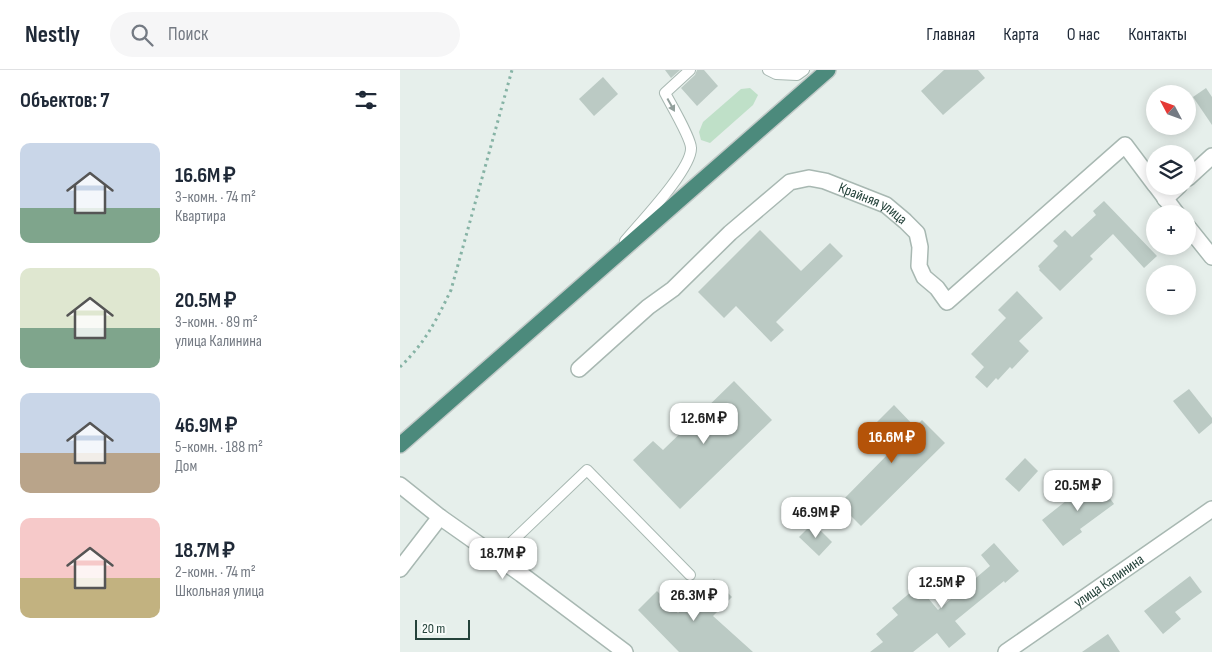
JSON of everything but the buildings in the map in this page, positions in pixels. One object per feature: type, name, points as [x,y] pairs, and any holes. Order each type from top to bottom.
[{"type":"highway","points":[[400,445],[828,70]]},
{"type":"street","name":"Крайняя улица","points":[[579,370],[648,307],[673,289],[730,233],[790,182],[809,178],[825,181],[886,206],[905,221],[917,234],[920,247],[919,266],[924,277],[938,288],[947,302],[1125,145],[1146,174]]},
{"type":"street","points":[[1196,171],[1212,156]]},
{"type":"street","points":[[1162,195],[1170,205]]},
{"type":"street","points":[[1165,199],[1169,195]]},
{"type":"street","points":[[1196,237],[1212,257]]},
{"type":"street","points":[[400,485],[440,517],[625,652]]},
{"type":"street","name":"улица Калинина","points":[[1006,652],[1212,509]]},
{"type":"street","points":[[400,569],[440,517]]},
{"type":"lane","points":[[601,269],[679,177],[688,160],[691,148],[678,118],[664,93],[690,70]]},
{"type":"lane","points":[[768,70],[776,74],[797,75],[804,70]]},
{"type":"lane","points":[[496,557],[587,470],[690,576]]},
{"type":"path","points":[[400,367],[421,345],[435,323],[450,290],[512,70]]},
{"type":"green space","points":[[750,88],[758,95],[753,105],[710,143],[701,140],[699,132],[703,122],[741,89]]}]
